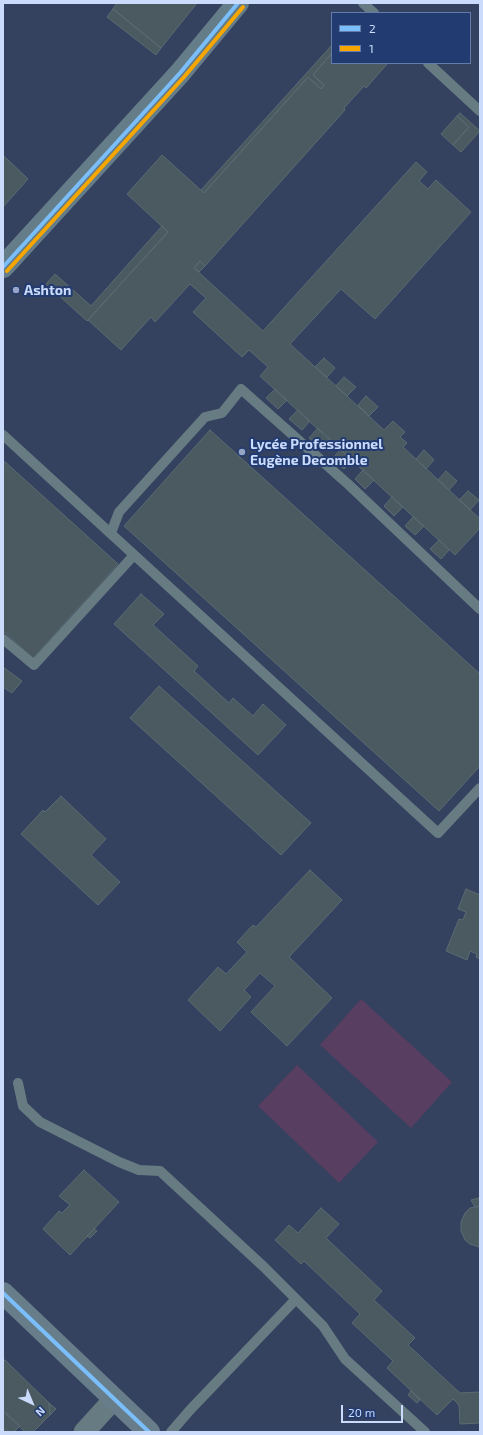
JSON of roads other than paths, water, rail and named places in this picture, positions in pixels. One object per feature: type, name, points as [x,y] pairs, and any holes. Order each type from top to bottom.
[{"type":"main road","points":[[3,1293],[148,1432]]},
{"type":"street","points":[[3,268],[180,73],[238,3]]},
{"type":"street","points":[[84,1432],[114,1399]]},
{"type":"lane","points":[[363,3],[373,12]]},
{"type":"lane","points":[[429,64],[480,111]]},
{"type":"lane","points":[[111,533],[119,512],[124,506],[206,417],[222,413],[241,389],[349,485],[480,609]]},
{"type":"lane","points":[[3,435],[438,834],[480,788]]},
{"type":"lane","points":[[3,639],[34,665],[134,555]]},
{"type":"lane","points":[[18,1083],[23,1106],[40,1122],[119,1162],[139,1170],[160,1171],[264,1267],[323,1326],[345,1359],[425,1432]]},
{"type":"lane","points":[[171,1432],[190,1410],[296,1299]]},
{"type":"place","name":"Ashton","points":[[16,290]]},
{"type":"place","name":"Lycée Professionnel Eugène Decomble","points":[[242,452]]}]
